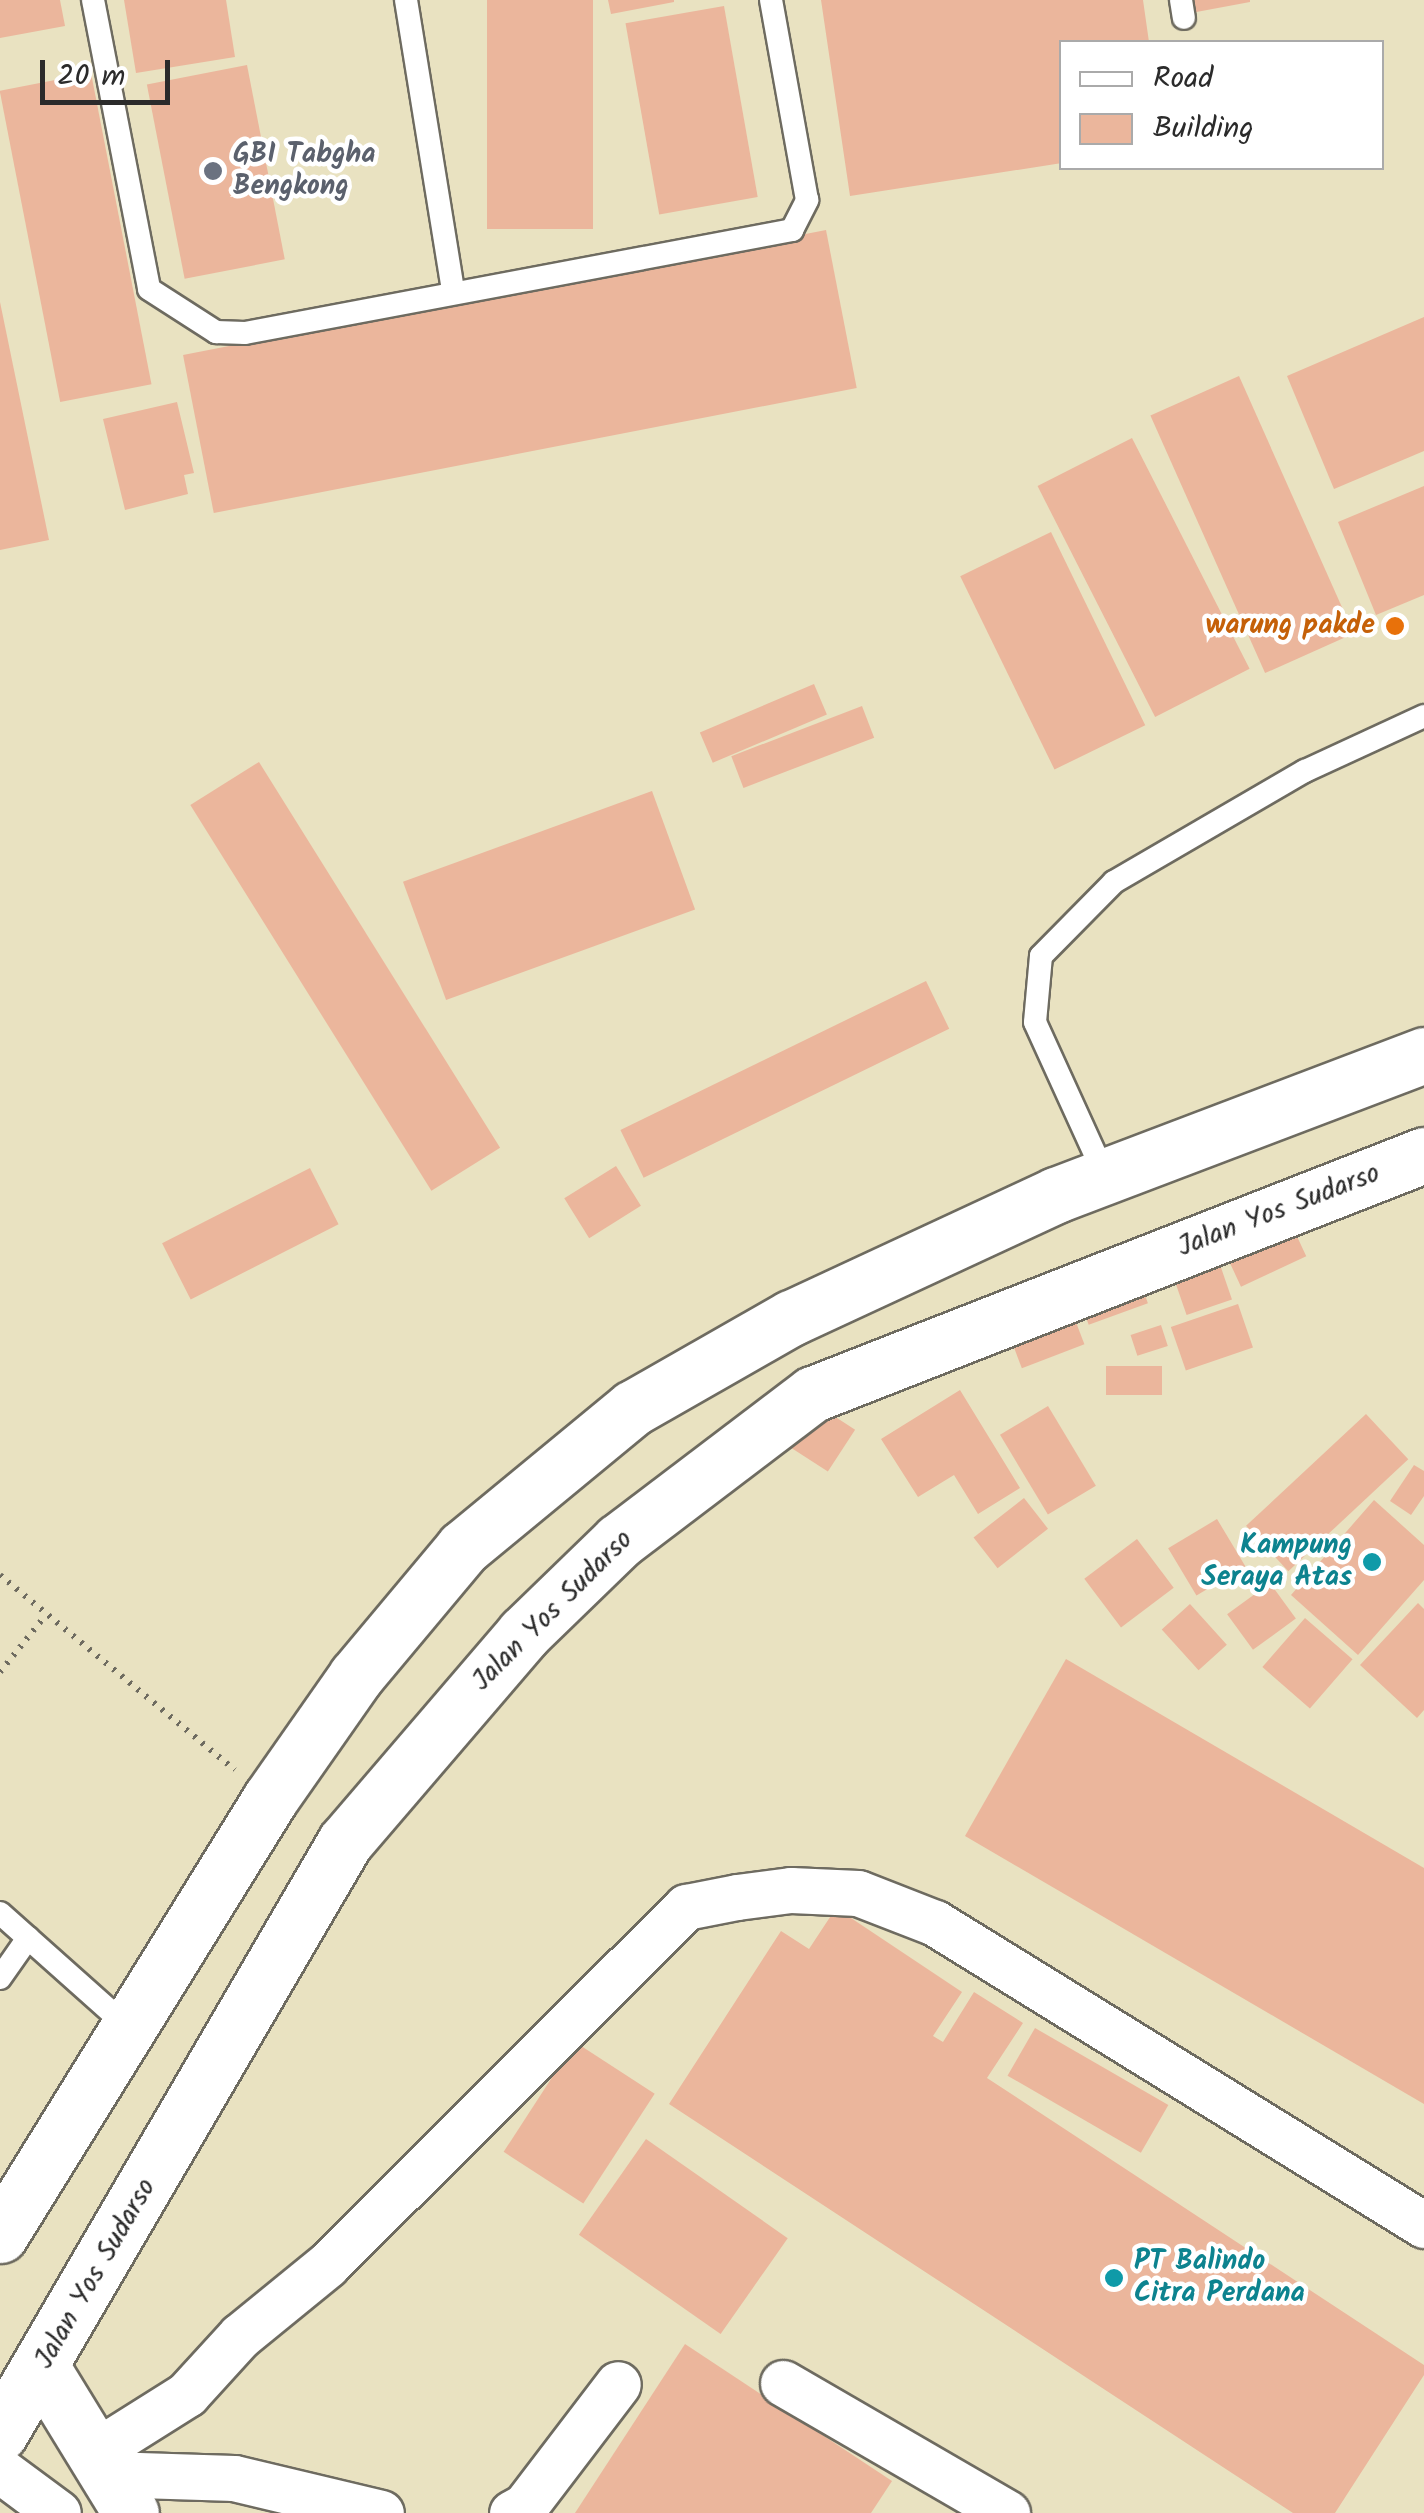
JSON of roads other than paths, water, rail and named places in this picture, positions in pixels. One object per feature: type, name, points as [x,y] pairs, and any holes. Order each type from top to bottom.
[{"type":"main road","points":[[0,2235],[131,2030],[270,1799],[356,1676],[463,1548],[633,1408],[791,1318],[1106,1178],[1424,1055]]},
{"type":"main road","name":"Jalan Yos Sudarso","points":[[0,2433],[42,2368],[345,1842],[524,1632],[619,1541],[813,1394],[1424,1155]]},
{"type":"main road","points":[[42,2368],[111,2479]]},
{"type":"street","points":[[111,2479],[240,2336],[327,2265],[686,1907],[791,1890],[858,1893],[935,1923],[1424,2225]]},
{"type":"street","points":[[783,2383],[1007,2513]]},
{"type":"street","points":[[512,2513],[525,2506],[618,2384]]},
{"type":"street","points":[[0,2470],[58,2513]]},
{"type":"street","points":[[111,2479],[234,2478],[381,2513]]},
{"type":"lane","points":[[93,0],[150,289],[216,332],[245,334],[452,290],[792,230],[808,200],[770,0]]},
{"type":"lane","points":[[406,0],[452,290]]},
{"type":"lane","points":[[1106,1178],[1035,1022],[1040,956],[1114,882],[1305,771],[1424,716]]},
{"type":"lane","points":[[0,1912],[131,2030]]},
{"type":"lane","points":[[0,1978],[28,1938]]},
{"type":"place","name":"GBI Tabgha Bengkong","points":[[213,171]]},
{"type":"place","name":"warung pakde","points":[[1395,626]]},
{"type":"place","name":"Kampung Seraya Atas","points":[[1372,1562]]},
{"type":"place","name":"PT Balindo Citra Perdana","points":[[1114,2278]]}]
